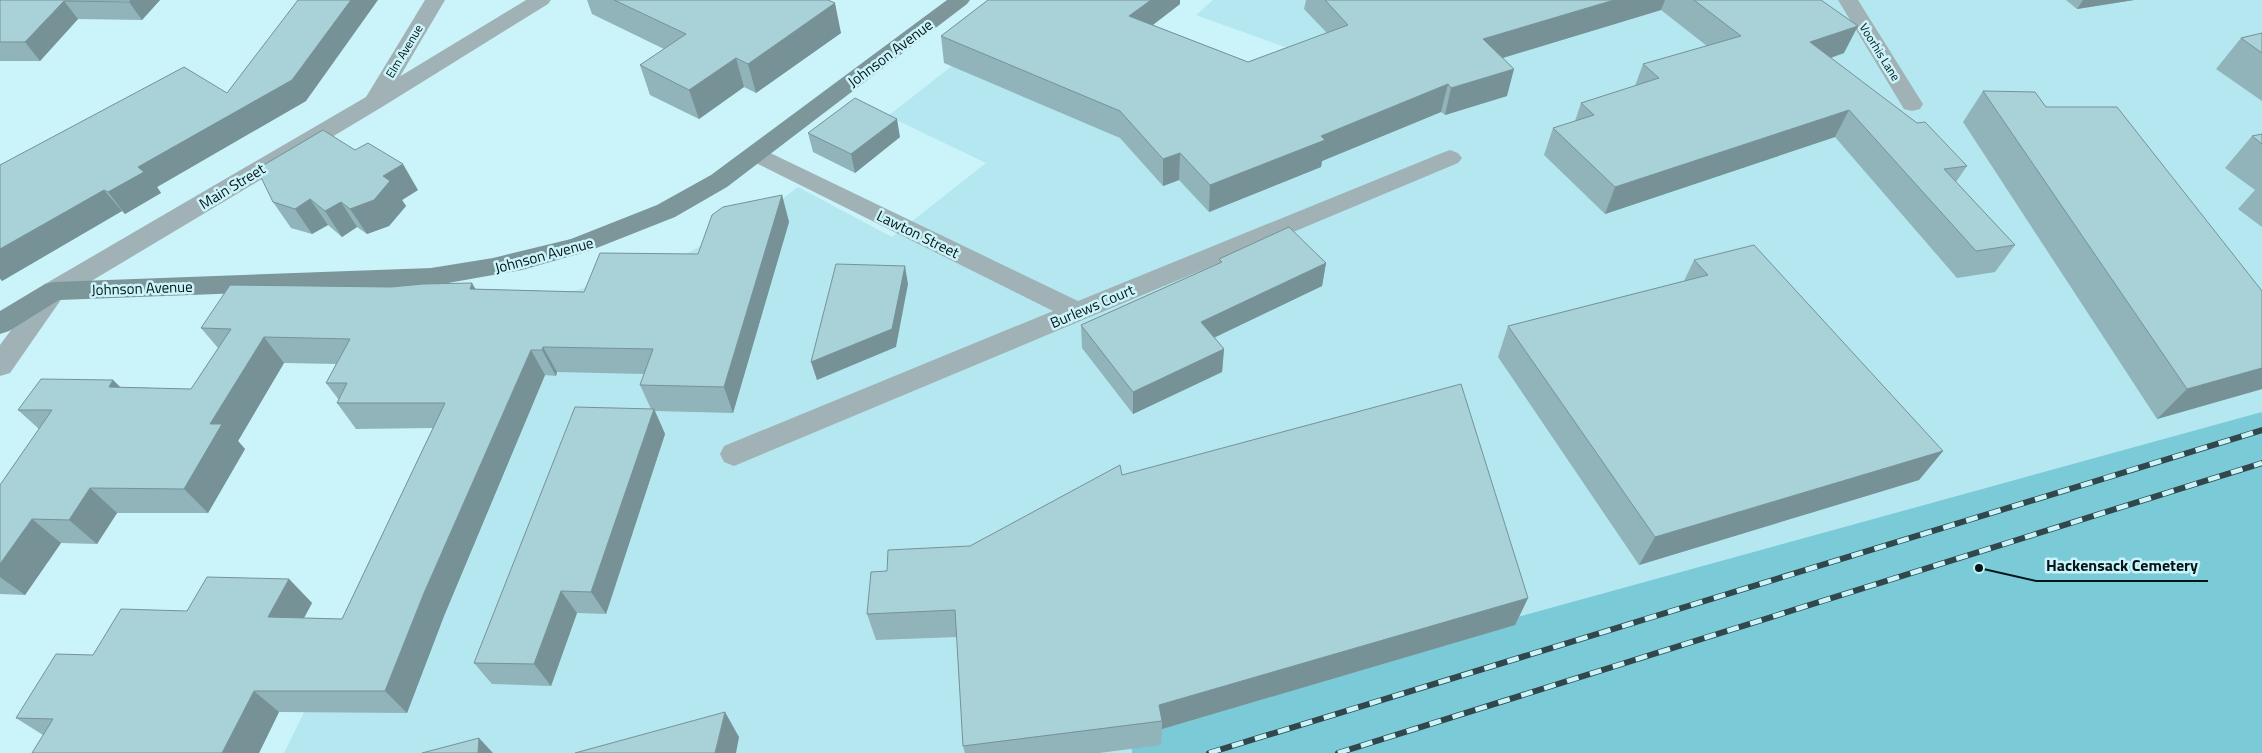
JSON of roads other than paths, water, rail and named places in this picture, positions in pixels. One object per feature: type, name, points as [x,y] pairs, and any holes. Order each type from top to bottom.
[{"type":"main road","name":"Johnson Avenue","points":[[54,292],[431,277],[488,270],[551,256],[610,236],[668,210],[727,177],[960,0]]},
{"type":"main road","name":"Main Street","points":[[0,324],[54,292]]},
{"type":"street","name":"Elm Avenue","points":[[374,102],[435,0]]},
{"type":"street","name":"Main Street","points":[[54,292],[374,102],[541,0]]},
{"type":"street","name":"Voorhis Lane","points":[[1848,0],[1912,104]]},
{"type":"street","name":"Lawton Street","points":[[758,155],[1077,312]]},
{"type":"street","name":"Burlews Court","points":[[734,454],[1450,158]]},
{"type":"street","points":[[0,366],[54,292]]},
{"type":"railway","points":[[1209,753],[2262,430]]},
{"type":"railway","points":[[1338,753],[2262,463]]},
{"type":"place","name":"Hackensack Cemetery","points":[[1979,568]]}]
